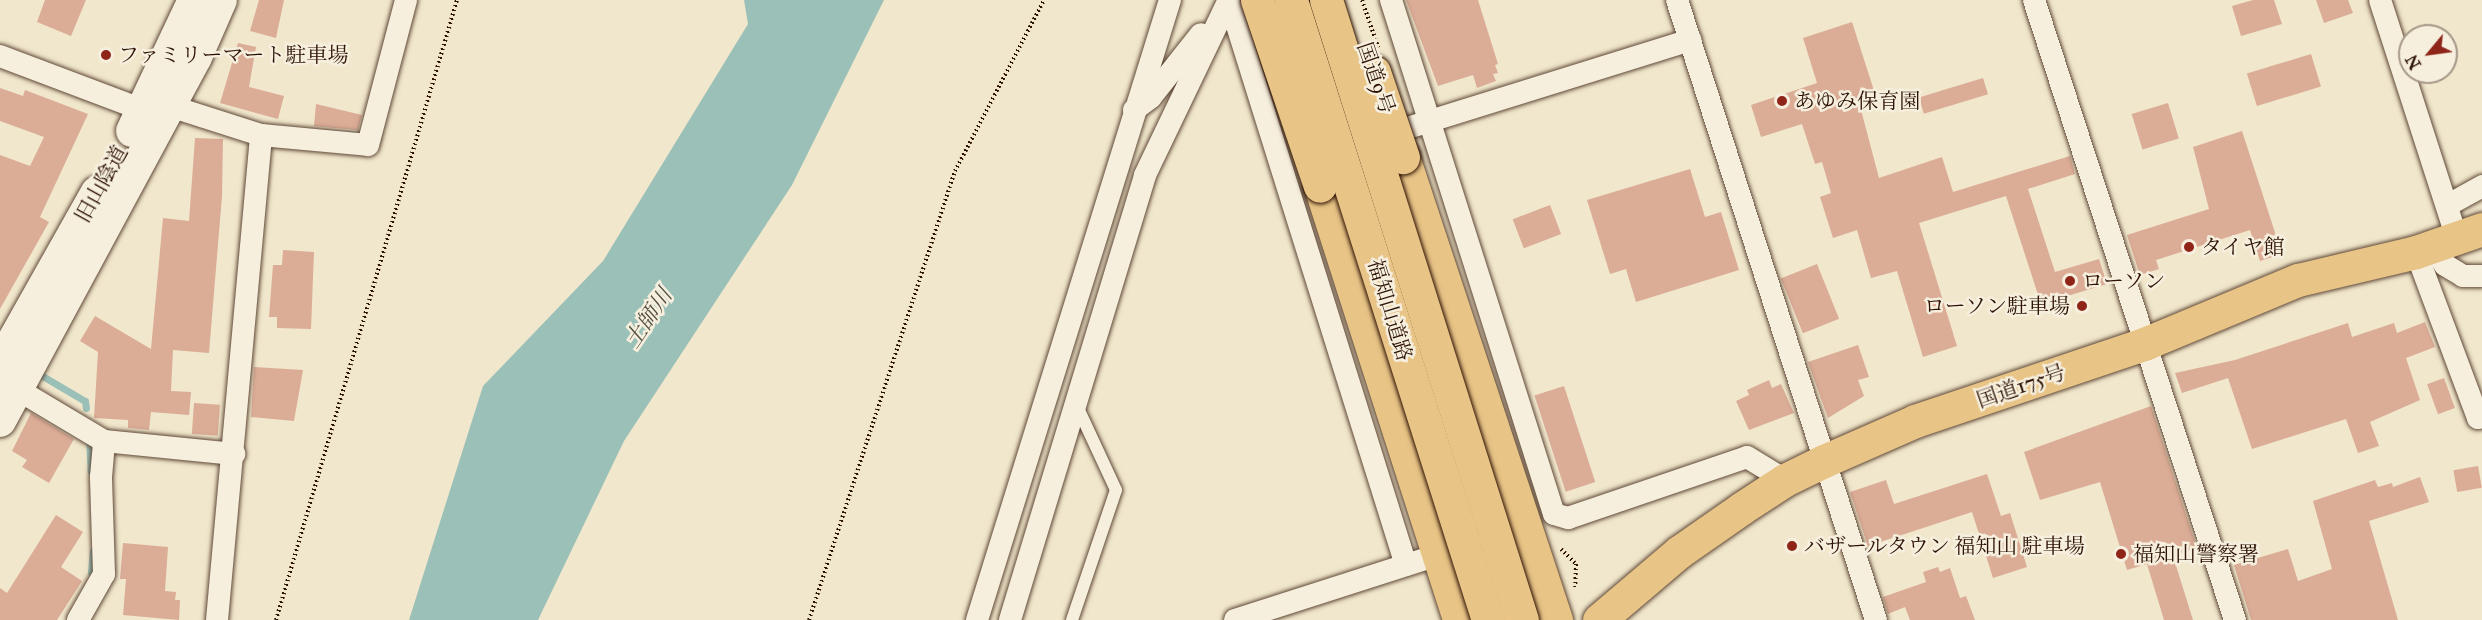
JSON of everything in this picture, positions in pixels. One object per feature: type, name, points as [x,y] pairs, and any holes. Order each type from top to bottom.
[{"type":"highway","points":[[1257,0],[1320,186],[1437,555],[1460,620]]},
{"type":"highway","name":"福知山道路","points":[[1291,0],[1488,620]]},
{"type":"highway","name":"福知山道路","points":[[1326,0],[1522,620]]},
{"type":"highway","name":"国道9号","points":[[1348,0],[1403,157],[1556,620]]},
{"type":"highway","name":"国道175号","points":[[1599,620],[1679,552],[1785,480],[1824,461],[1915,422],[2144,344],[2298,280],[2447,241]]},
{"type":"street","name":"旧山陰道","points":[[0,364],[156,108],[194,0]]},
{"type":"street","points":[[0,421],[9,384],[156,108],[222,0]]},
{"type":"street","points":[[0,56],[156,108],[261,135],[368,145],[406,0]]},
{"type":"street","points":[[977,620],[1133,111],[1170,0]]},
{"type":"street","points":[[1133,111],[1151,98],[1229,0]]},
{"type":"street","points":[[1229,0],[1406,565]]},
{"type":"street","points":[[1010,620],[1145,176],[1229,0]]},
{"type":"street","points":[[1391,0],[1554,514],[1568,518],[1730,460],[1747,457],[1785,480]]},
{"type":"street","points":[[1677,0],[1810,408],[1824,461],[1876,620]]},
{"type":"street","points":[[2034,0],[2235,620]]},
{"type":"street","points":[[2380,0],[2450,204],[2445,265],[2463,276],[2482,276]]},
{"type":"street","points":[[1281,168],[1690,40]]},
{"type":"street","points":[[217,620],[234,454],[261,135]]},
{"type":"street","points":[[2450,204],[2482,186]]},
{"type":"street","points":[[2447,241],[2481,421]]},
{"type":"street","points":[[9,384],[104,441],[234,454]]},
{"type":"street","points":[[78,620],[104,574],[101,477],[104,441]]},
{"type":"street","points":[[1235,620],[1437,555]]},
{"type":"lane","points":[[1072,620],[1116,490],[1075,402]]},
{"type":"path","points":[[276,620],[457,0]]},
{"type":"path","points":[[809,620],[955,171],[1044,0]]},
{"type":"water","name":"土師川","points":[[744,0],[884,0],[792,185],[624,441],[538,620],[409,620],[483,386],[603,261],[748,24]]},
{"type":"building","points":[[45,0],[86,0],[71,36],[37,22]]},
{"type":"building","points":[[259,0],[284,0],[276,38],[250,31]]},
{"type":"building","points":[[1406,0],[1478,0],[1498,64],[1495,65],[1498,73],[1493,74],[1496,81],[1477,88],[1473,75],[1438,86]]},
{"type":"building","points":[[2253,0],[2274,0],[2282,24],[2241,36],[2232,6]]},
{"type":"building","points":[[2316,0],[2348,0],[2353,13],[2324,23]]},
{"type":"building","points":[[1852,22],[1877,100],[1860,106],[1879,178],[1942,157],[1953,192],[2070,156],[2075,174],[2028,189],[2055,272],[2099,259],[2107,284],[2041,304],[2006,196],[1919,223],[1957,346],[1923,357],[1897,271],[1871,278],[1857,230],[1833,238],[1820,197],[1831,193],[1822,162],[1815,164],[1802,124],[1761,137],[1751,105],[1817,83],[1803,38]]},
{"type":"building","points":[[238,43],[256,47],[249,87],[284,96],[278,119],[220,103]]},
{"type":"building","points":[[2311,54],[2321,87],[2257,106],[2247,74]]},
{"type":"building","points":[[1983,78],[1988,94],[1924,114],[1919,98]]},
{"type":"building","points":[[0,88],[23,96],[25,90],[88,114],[40,217],[49,222],[0,309],[0,155],[30,166],[44,137],[0,121]]},
{"type":"building","points":[[2168,103],[2179,138],[2142,149],[2132,114]]},
{"type":"building","points":[[316,104],[362,115],[358,130],[314,126]]},
{"type":"building","points":[[2242,131],[2282,254],[2260,261],[2250,230],[2156,260],[2159,269],[2140,275],[2127,235],[2209,209],[2193,147]]},
{"type":"building","points":[[195,138],[223,139],[222,196],[209,353],[173,350],[171,391],[191,392],[189,415],[151,412],[149,430],[128,428],[128,420],[94,418],[98,352],[80,341],[95,316],[151,349],[163,218],[189,221]]},
{"type":"building","points":[[1690,169],[1705,217],[1721,212],[1739,270],[1636,302],[1626,269],[1610,274],[1587,200]]},
{"type":"building","points":[[1550,205],[1561,234],[1524,248],[1513,219]]},
{"type":"building","points":[[283,250],[314,252],[311,329],[277,328],[277,317],[269,317],[273,265],[282,265]]},
{"type":"building","points":[[1817,264],[1839,319],[1803,333],[1781,279]]},
{"type":"building","points":[[2425,322],[2435,347],[2406,358],[2420,400],[2370,422],[2379,446],[2358,453],[2346,419],[2252,449],[2228,378],[2182,393],[2175,373],[2235,360],[2348,323],[2352,337],[2394,323],[2397,333]]},
{"type":"building","points":[[1858,345],[1869,377],[1858,380],[1864,396],[1828,418],[1808,362]]},
{"type":"building","points":[[254,367],[303,370],[294,421],[251,417]]},
{"type":"building","points":[[2444,378],[2455,408],[2438,414],[2427,384]]},
{"type":"building","points":[[1769,380],[1772,388],[1781,384],[1794,413],[1749,430],[1736,401],[1749,395],[1747,390]]},
{"type":"building","points":[[1564,386],[1595,482],[1566,492],[1535,396]]},
{"type":"building","points":[[194,403],[220,405],[218,436],[192,434]]},
{"type":"building","points":[[2151,406],[2197,548],[2173,556],[2193,620],[2164,620],[2147,564],[2127,570],[2100,482],[2040,500],[2024,452]]},
{"type":"building","points":[[31,413],[74,439],[49,483],[22,467],[27,460],[12,451]]},
{"type":"building","points":[[2478,466],[2482,488],[2457,492],[2453,470]]},
{"type":"building","points":[[1987,474],[2001,516],[2010,513],[2027,567],[1993,578],[1972,512],[1868,546],[1850,492],[1886,480],[1894,504]]},
{"type":"building","points":[[2420,477],[2429,502],[2369,521],[2398,620],[2251,620],[2234,565],[2288,549],[2298,581],[2332,569],[2313,501],[2375,480],[2378,487],[2392,483],[2393,487]]},
{"type":"building","points":[[56,515],[83,532],[61,567],[82,581],[57,620],[0,620],[0,588],[7,593]]},
{"type":"building","points":[[123,543],[168,547],[165,591],[176,592],[175,600],[180,600],[179,620],[123,615],[126,579],[120,579]]},
{"type":"building","points":[[1938,567],[1940,572],[1950,568],[1960,598],[1966,596],[1975,620],[1910,620],[1905,607],[1888,614],[1883,597],[1926,582],[1923,572]]},
{"type":"waterway","points":[[34,371],[85,401],[86,408]]},
{"type":"waterway","points":[[89,437],[91,471]]},
{"type":"waterway","points":[[91,572],[93,551]]},
{"type":"place","name":"ファミリーマート駐車場","points":[[106,55]]},
{"type":"place","name":"あゆみ保育園","points":[[1782,101]]},
{"type":"place","name":"タイヤ館","points":[[2189,247]]},
{"type":"place","name":"ローソン","points":[[2070,281]]},
{"type":"place","name":"ローソン駐車場","points":[[2082,306]]},
{"type":"place","name":"バザールタウン 福知山 駐車場","points":[[1792,546]]},
{"type":"place","name":"福知山警察署","points":[[2121,554]]}]
